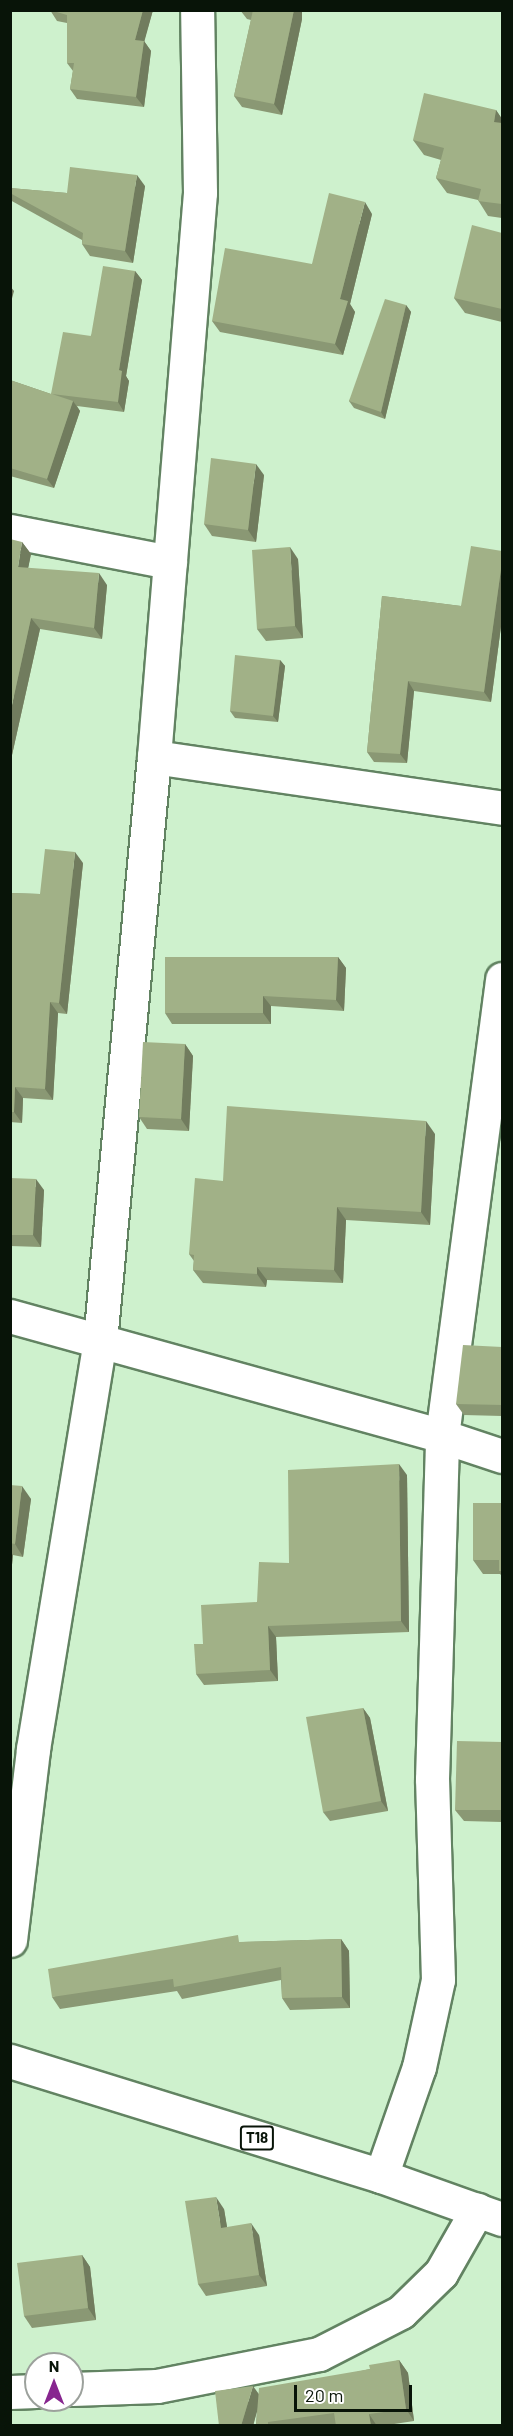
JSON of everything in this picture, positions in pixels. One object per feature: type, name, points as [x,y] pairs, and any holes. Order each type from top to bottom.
[{"type":"main road","points":[[10,1940],[33,1749],[100,1341],[154,757],[200,193],[197,10]]},
{"type":"main road","points":[[10,531],[170,562]]},
{"type":"main road","points":[[154,757],[502,808]]},
{"type":"main road","points":[[381,2176],[419,2067],[438,1980],[432,1779],[442,1436],[502,978]]},
{"type":"main road","points":[[10,1316],[442,1436],[502,1456]]},
{"type":"main road","name":"T18","points":[[10,2061],[381,2176],[490,2214]]},
{"type":"main road","points":[[84,2389],[157,2386],[319,2355],[401,2312],[441,2273],[490,2214]]},
{"type":"building","points":[[50,10],[143,10],[135,40],[144,41],[136,97],[70,89],[74,63],[67,63],[67,15]]},
{"type":"building","points":[[253,10],[294,10],[274,104],[234,96]]},
{"type":"building","points":[[424,93],[496,110],[494,122],[502,123],[502,204],[478,201],[481,189],[436,178],[444,148],[413,140]]},
{"type":"building","points":[[70,167],[137,175],[125,251],[82,244],[83,233],[10,193],[10,188],[67,193]]},
{"type":"building","points":[[329,193],[365,202],[340,299],[348,301],[335,344],[212,321],[225,248],[312,264]]},
{"type":"building","points":[[472,225],[502,233],[502,309],[454,298]]},
{"type":"building","points":[[103,266],[135,271],[119,370],[122,371],[118,402],[52,394],[73,401],[47,479],[10,468],[10,380],[51,394],[63,332],[91,336]]},
{"type":"building","points":[[385,299],[406,305],[381,412],[349,401]]},
{"type":"building","points":[[211,458],[256,464],[248,530],[204,524]]},
{"type":"building","points":[[10,539],[22,542],[18,567],[99,573],[94,628],[31,618],[10,714]]},
{"type":"building","points":[[471,546],[502,551],[484,692],[408,681],[400,754],[367,752],[382,596],[461,606]]},
{"type":"building","points":[[290,547],[295,626],[257,629],[252,550]]},
{"type":"building","points":[[235,655],[280,660],[273,716],[230,711]]},
{"type":"building","points":[[45,849],[75,852],[59,1003],[50,1002],[45,1089],[15,1087],[14,1112],[10,1112],[10,893],[40,894]]},
{"type":"building","points":[[165,957],[338,957],[336,1000],[263,996],[263,1013],[165,1013]]},
{"type":"building","points":[[143,1042],[185,1044],[181,1119],[139,1117]]},
{"type":"building","points":[[227,1106],[426,1121],[421,1212],[337,1207],[334,1270],[257,1267],[257,1274],[193,1270],[194,1255],[189,1254],[195,1178],[223,1181]]},
{"type":"building","points":[[10,1178],[36,1179],[33,1235],[10,1235]]},
{"type":"building","points":[[463,1345],[502,1347],[502,1405],[456,1404]]},
{"type":"building","points":[[399,1464],[401,1621],[268,1626],[270,1670],[196,1674],[194,1644],[203,1644],[201,1605],[257,1602],[259,1562],[289,1563],[288,1470]]},
{"type":"building","points":[[10,1485],[22,1486],[15,1544],[10,1543]]},
{"type":"building","points":[[473,1503],[502,1503],[502,1571],[499,1571],[499,1560],[473,1560]]},
{"type":"building","points":[[363,1708],[381,1801],[323,1812],[306,1717]]},
{"type":"building","points":[[457,1741],[502,1742],[502,1810],[455,1810]]},
{"type":"building","points":[[238,1935],[239,1942],[341,1939],[342,1997],[282,1998],[281,1967],[174,1987],[173,1979],[52,1997],[48,1969]]},
{"type":"building","points":[[216,2197],[221,2228],[251,2223],[259,2275],[198,2284],[185,2201]]},
{"type":"building","points":[[82,2255],[88,2308],[24,2316],[17,2263]]},
{"type":"building","points":[[399,2360],[406,2409],[369,2414],[371,2426],[336,2426],[334,2413],[268,2422],[268,2426],[256,2426],[259,2388],[370,2369],[369,2365]]},
{"type":"building","points":[[253,2386],[241,2426],[219,2426],[215,2391]]}]
